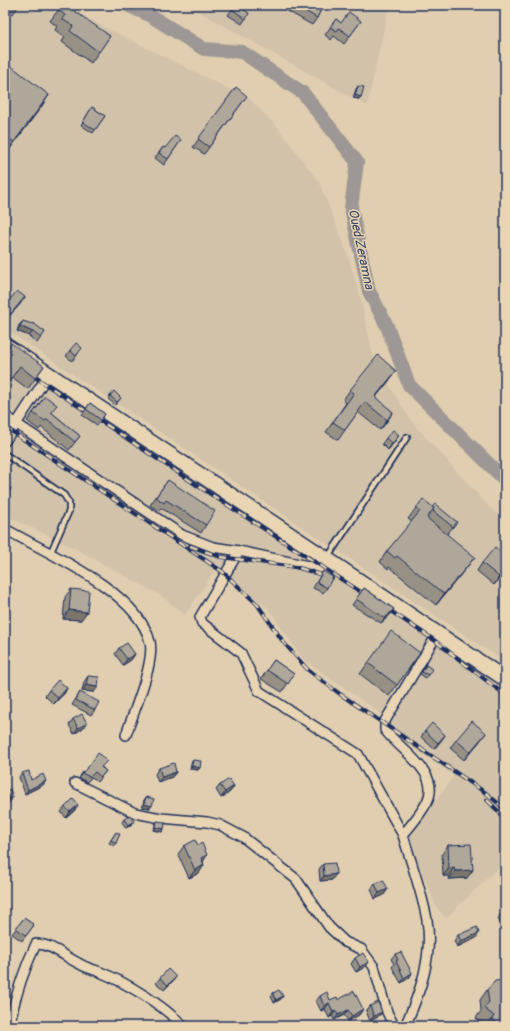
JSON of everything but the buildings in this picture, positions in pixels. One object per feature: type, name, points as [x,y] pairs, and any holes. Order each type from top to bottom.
[{"type":"main road","points":[[5,345],[505,679]]},
{"type":"street","points":[[5,442],[48,375]]},
{"type":"street","points":[[5,416],[182,535],[213,547],[239,551],[327,570],[343,570]]},
{"type":"street","points":[[5,529],[85,572],[130,607],[150,642],[149,666],[126,735]]},
{"type":"street","points":[[239,551],[200,617],[202,623],[241,653],[259,691],[358,754],[403,835],[424,905],[428,936],[427,962],[415,1004],[407,1025]]},
{"type":"street","points":[[403,835],[426,803],[430,793],[430,784],[423,769],[385,730],[385,721],[438,633]]},
{"type":"street","points":[[75,784],[136,813],[161,818],[208,822],[243,837],[296,879],[330,927],[346,942],[361,950],[374,967],[379,981],[386,1012],[394,1026]]},
{"type":"street","points":[[10,1026],[14,1002],[29,958],[36,944],[47,944],[82,965],[101,972],[130,988],[163,1009],[183,1026]]},
{"type":"lane","points":[[327,559],[407,437]]},
{"type":"lane","points":[[5,454],[64,495],[69,503],[69,510],[50,554]]},
{"type":"shaded area","points":[[5,5],[60,5],[227,88],[247,96],[278,128],[319,182],[344,244],[360,295],[374,360],[411,421],[491,509],[505,520],[505,662],[5,329]]},
{"type":"shaded area","points":[[187,5],[389,5],[367,106]]},
{"type":"shaded area","points":[[5,355],[208,495],[459,659],[505,699],[505,861],[446,918],[437,908],[408,839],[454,776],[387,730],[383,715],[303,659],[268,608],[215,570],[185,615],[160,595],[78,550],[5,515]]},
{"type":"waterway","name":"Oued Zeramna","points":[[127,5],[151,16],[204,49],[242,52],[303,93],[357,162],[351,208],[369,291],[387,326],[409,385],[505,480]]},
{"type":"railway","points":[[26,371],[192,482],[370,598]]},
{"type":"railway","points":[[5,427],[223,572],[257,604],[284,643],[308,670],[340,694],[486,793],[505,809]]},
{"type":"railway","points":[[190,546],[221,557],[296,567],[332,578]]},
{"type":"railway","points":[[383,606],[434,640],[505,695]]},
{"type":"railway","points":[[487,800],[505,818]]}]
